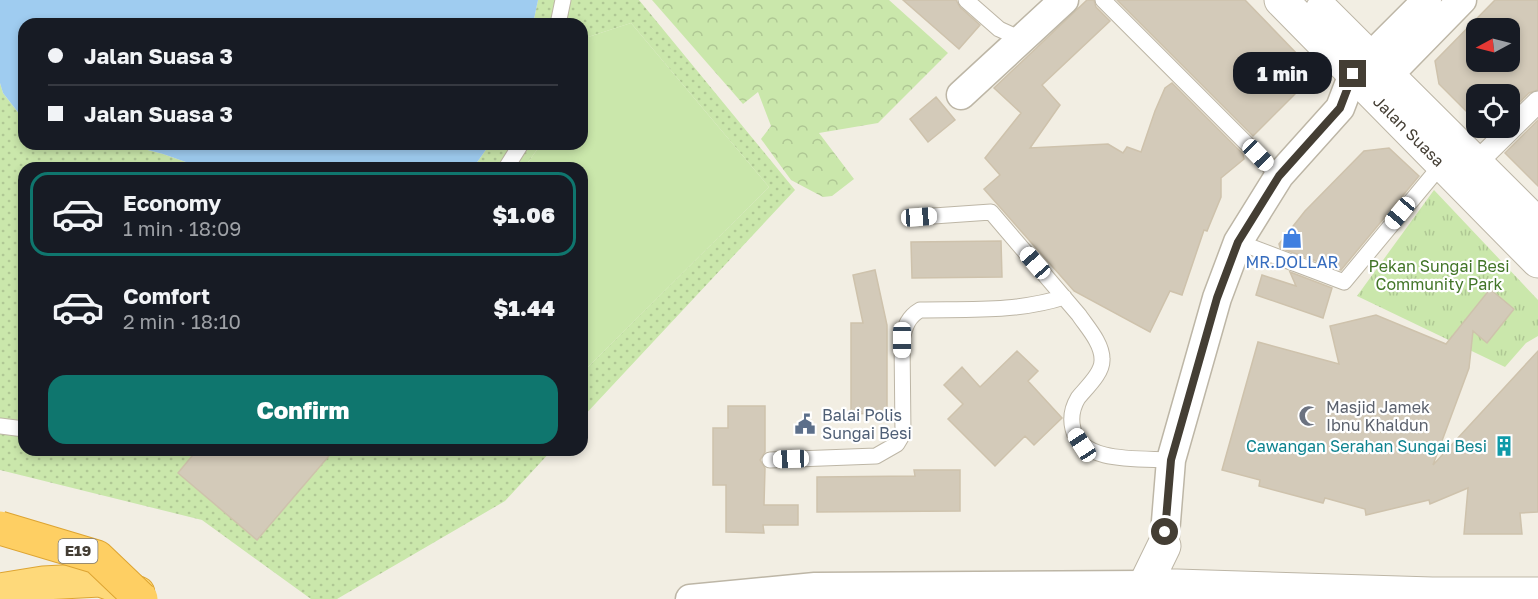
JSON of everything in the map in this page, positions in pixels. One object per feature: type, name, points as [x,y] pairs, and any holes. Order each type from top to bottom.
[{"type":"highway","name":"E19","points":[[0,528],[97,557],[141,599]]},
{"type":"highway","points":[[0,591],[43,582],[100,580],[154,599]]},
{"type":"highway","points":[[0,591],[23,599]]},
{"type":"street","points":[[961,95],[1064,0]]},
{"type":"street","name":"Jalan Suasa","points":[[1281,0],[1371,75]]},
{"type":"street","name":"Jalan Suasa","points":[[1312,0],[1371,75],[1458,169],[1538,261]]},
{"type":"street","points":[[1144,592],[1164,546],[1171,460],[1217,298],[1238,242],[1279,176],[1371,75],[1427,0]]},
{"type":"street","points":[[1371,75],[1462,0]]},
{"type":"street","points":[[1458,169],[1538,102]]},
{"type":"street","name":"Jalan Suasa","points":[[1458,169],[1538,225]]},
{"type":"street","points":[[1164,546],[1179,592]]},
{"type":"street","points":[[690,599],[815,587],[1144,592],[1538,594]]},
{"type":"lane","points":[[559,18],[563,0]]},
{"type":"lane","points":[[966,0],[999,28],[1021,39]]},
{"type":"lane","points":[[1103,0],[1279,176]]},
{"type":"lane","points":[[1238,242],[1344,282],[1458,169]]},
{"type":"lane","points":[[919,217],[991,212],[1091,332],[1102,360],[1100,369],[1072,408],[1071,420],[1074,433],[1082,445],[1093,452],[1109,456],[1171,460]]},
{"type":"lane","points":[[770,460],[876,456],[897,444],[903,434],[902,340],[905,326],[911,315],[920,310],[1017,308],[1040,305],[1064,297]]},
{"type":"lane","points":[[0,426],[18,428]]},
{"type":"green space","points":[[538,0],[639,0],[795,190],[588,412],[588,367],[769,187],[631,23],[588,37],[588,18],[534,18]]},
{"type":"green space","points":[[652,0],[889,0],[948,53],[878,123],[819,133],[854,179],[832,196],[823,197],[791,180],[761,139],[771,126],[758,92],[743,104]]},
{"type":"green space","points":[[631,23],[769,187],[588,367],[588,162],[528,162],[537,150],[588,150],[588,37]]},
{"type":"green space","points":[[0,83],[3,93],[18,112],[18,150],[148,150],[186,162],[18,162],[18,456],[546,456],[505,501],[337,599],[311,599],[202,520],[0,470]]},
{"type":"green space","points":[[486,150],[537,150],[528,162],[477,162]]},
{"type":"green space","name":"Pekan Sungai Besi Community Park","points":[[1434,190],[1538,300],[1538,336],[1526,343],[1505,367],[1357,296]]},
{"type":"water","points":[[0,0],[538,0],[534,18],[18,18],[18,112],[3,93],[0,83]]},
{"type":"water","points":[[148,150],[486,150],[477,162],[186,162]]},
{"type":"building","points":[[903,0],[956,0],[960,7],[980,25],[959,49]]},
{"type":"building","points":[[1087,0],[1094,0],[1096,7],[1110,21],[1042,85],[1060,105],[1030,148],[1108,144],[1123,153],[1127,147],[1141,152],[1165,88],[1172,83],[1243,154],[1244,159],[1221,178],[1221,197],[1207,231],[1204,230],[1182,295],[1170,291],[1150,332],[1074,291],[984,189],[1000,175],[985,158],[1021,113],[994,88]]},
{"type":"building","points":[[1117,0],[1245,0],[1302,59],[1304,85],[1253,136]]},
{"type":"building","points":[[1495,0],[1538,0],[1538,90],[1529,93],[1520,102],[1520,84],[1466,84],[1466,111],[1439,84],[1435,61],[1466,29],[1466,72],[1520,72],[1520,18],[1477,18]]},
{"type":"building","points":[[936,97],[955,120],[928,142],[910,119]]},
{"type":"building","points":[[1538,120],[1538,186],[1505,153]]},
{"type":"building","points":[[1389,148],[1419,176],[1341,270],[1280,248],[1279,244],[1305,211],[1364,151]]},
{"type":"building","points":[[1001,241],[1002,277],[912,278],[911,242]]},
{"type":"building","points":[[875,270],[887,325],[887,413],[851,414],[851,323],[863,323],[853,275]]},
{"type":"building","points":[[1290,272],[1332,288],[1323,318],[1256,295],[1262,275],[1296,286]]},
{"type":"building","points":[[1490,289],[1514,309],[1487,343],[1473,331],[1469,368],[1433,465],[1538,351],[1538,512],[1520,513],[1522,534],[1464,534],[1468,488],[1430,504],[1429,500],[1366,515],[1365,509],[1325,498],[1323,503],[1259,486],[1260,480],[1222,470],[1258,342],[1339,364],[1330,326],[1376,315],[1446,344]]},
{"type":"building","points":[[1017,351],[1038,371],[1028,381],[1062,418],[1034,445],[1025,436],[995,466],[948,419],[963,404],[944,385],[962,367],[980,387]]},
{"type":"building","points":[[728,406],[765,406],[765,452],[760,460],[765,468],[764,505],[798,505],[798,525],[763,525],[764,533],[726,532],[726,485],[713,485],[713,428],[728,428]]},
{"type":"building","points":[[192,456],[329,456],[257,540],[178,473]]},
{"type":"building","points":[[914,470],[960,470],[960,511],[817,512],[817,477],[915,476]]},
{"type":"place","name":"MR.DOLLAR","points":[[1292,238]]},
{"type":"place","name":"Masjid Jamek Ibnu Khaldun","points":[[1309,416]]},
{"type":"place","name":"Balai Polis Sungai Besi","points":[[805,424]]},
{"type":"place","name":"Cawangan Serahan Sungai Besi","points":[[1504,446]]},
{"type":"route","points":[[1165,532],[1171,460],[1217,298],[1238,242],[1279,176],[1340,108],[1353,74]]}]
